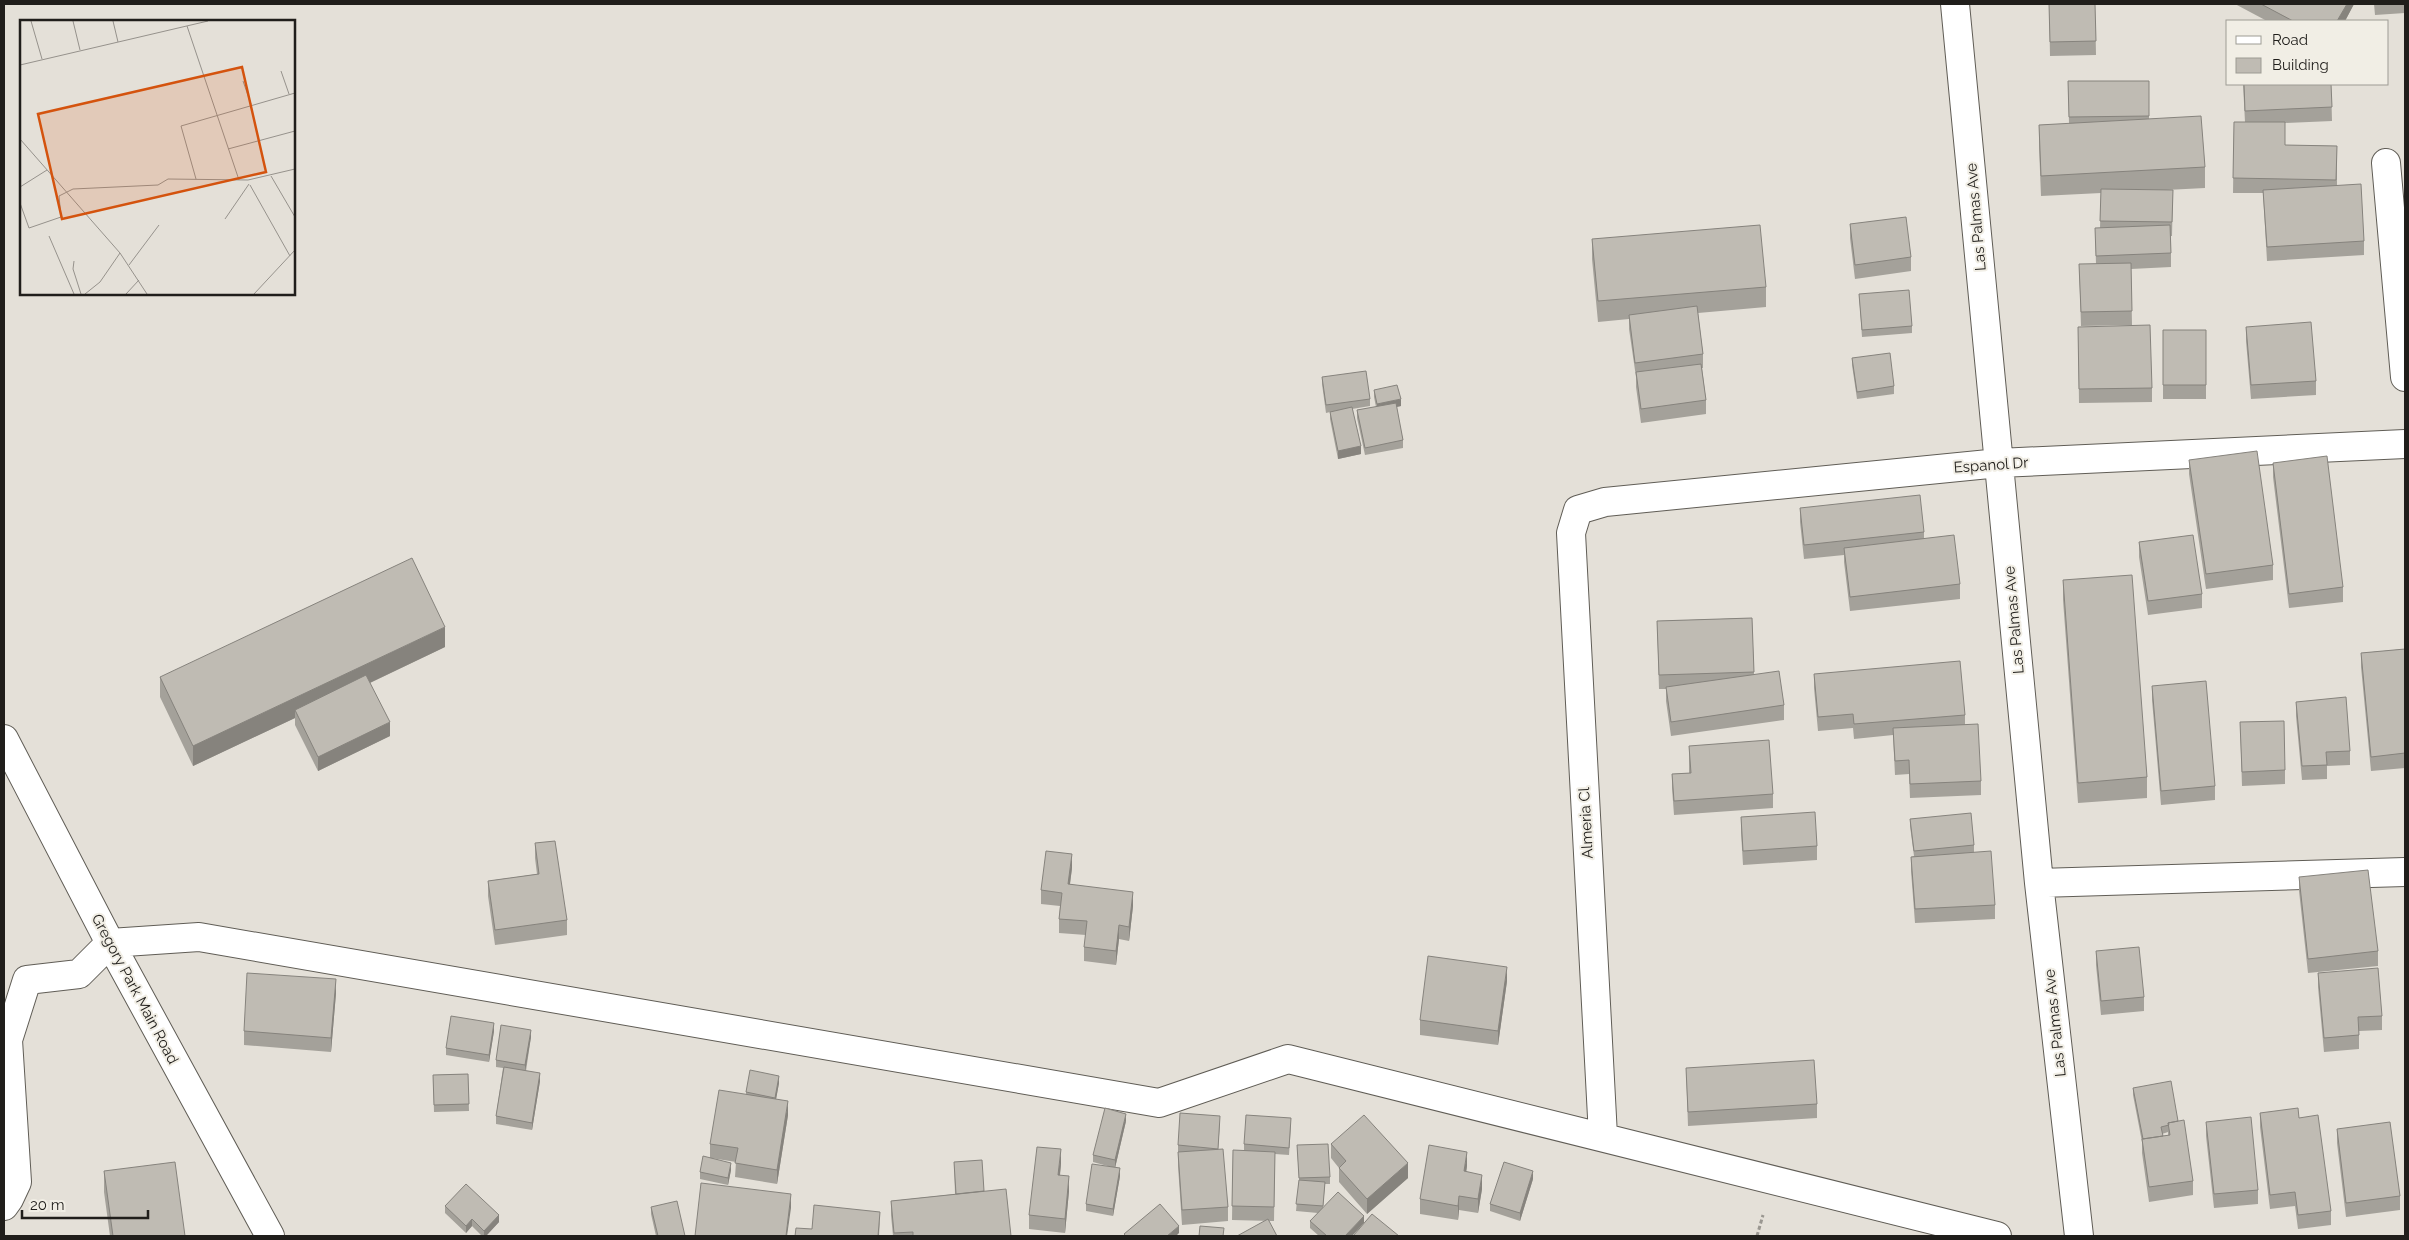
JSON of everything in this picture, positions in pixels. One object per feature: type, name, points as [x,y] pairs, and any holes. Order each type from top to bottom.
[{"type":"street","name":"Las Palmas Ave","points":[[1955,4],[2039,883],[2079,1236]]},
{"type":"street","points":[[2386,162],[2405,377]]},
{"type":"street","name":"Espanol Dr","points":[[1578,510],[1605,502],[1999,463],[2405,444]]},
{"type":"street","name":"Almeria Cl","points":[[1578,510],[1570,533],[1603,1136]]},
{"type":"street","name":"Gregory Park Main Road","points":[[4,739],[110,943],[270,1236]]},
{"type":"street","points":[[2039,883],[2405,872]]},
{"type":"street","points":[[4,1206],[10,1200],[17,1182],[8,1040],[27,980],[79,974],[110,943],[199,937],[1159,1103],[1288,1059],[1603,1136],[1772,1181],[1997,1236]]},
{"type":"building","points":[[2049,4],[2095,4],[2096,41],[2050,42]]},
{"type":"building","points":[[2261,4],[2347,4],[2338,20],[2291,20]]},
{"type":"building","points":[[2068,81],[2149,81],[2149,116],[2069,117]]},
{"type":"building","points":[[2244,85],[2331,85],[2332,107],[2245,111]]},
{"type":"building","points":[[2201,116],[2205,167],[2041,176],[2039,125]]},
{"type":"building","points":[[2234,122],[2285,122],[2285,145],[2337,146],[2336,180],[2233,178]]},
{"type":"building","points":[[2361,184],[2364,241],[2267,247],[2263,190]]},
{"type":"building","points":[[2101,189],[2173,190],[2172,222],[2100,221]]},
{"type":"building","points":[[1906,217],[1911,257],[1855,265],[1850,224]]},
{"type":"building","points":[[1760,225],[1766,287],[1598,301],[1592,239]]},
{"type":"building","points":[[2170,225],[2171,253],[2096,256],[2095,228]]},
{"type":"building","points":[[2131,263],[2132,311],[2081,312],[2079,264]]},
{"type":"building","points":[[1909,290],[1912,326],[1862,330],[1859,294]]},
{"type":"building","points":[[1697,306],[1703,354],[1635,363],[1629,315]]},
{"type":"building","points":[[2311,322],[2316,381],[2251,385],[2246,327]]},
{"type":"building","points":[[2150,325],[2152,388],[2079,389],[2078,327]]},
{"type":"building","points":[[2163,330],[2206,330],[2206,385],[2163,385]]},
{"type":"building","points":[[1890,353],[1894,386],[1857,392],[1852,358]]},
{"type":"building","points":[[1701,364],[1706,400],[1641,409],[1636,372]]},
{"type":"building","points":[[1366,371],[1370,399],[1326,405],[1322,377]]},
{"type":"building","points":[[1397,385],[1401,399],[1377,404],[1374,390]]},
{"type":"building","points":[[1396,403],[1403,440],[1365,448],[1357,410]]},
{"type":"building","points":[[1352,407],[1361,446],[1338,451],[1330,412]]},
{"type":"building","points":[[2257,451],[2273,565],[2206,574],[2189,460]]},
{"type":"building","points":[[2327,456],[2343,587],[2289,594],[2273,463]]},
{"type":"building","points":[[1920,495],[1924,532],[1804,545],[1800,508]]},
{"type":"building","points":[[1954,535],[1960,584],[1850,597],[1844,548]]},
{"type":"building","points":[[2193,535],[2202,594],[2148,601],[2139,542]]},
{"type":"building","points":[[412,558],[445,627],[193,746],[160,677]]},
{"type":"building","points":[[2132,575],[2147,777],[2078,783],[2063,580]]},
{"type":"building","points":[[1752,618],[1754,672],[1659,675],[1657,621]]},
{"type":"building","points":[[2405,649],[2405,753],[2371,757],[2361,653]]},
{"type":"building","points":[[1960,661],[1965,715],[1854,724],[1853,714],[1818,717],[1814,674]]},
{"type":"building","points":[[1779,671],[1784,705],[1671,722],[1666,687]]},
{"type":"building","points":[[366,675],[390,722],[318,757],[295,710]]},
{"type":"building","points":[[2206,681],[2215,786],[2161,791],[2152,686]]},
{"type":"building","points":[[2346,697],[2350,751],[2326,752],[2327,765],[2302,766],[2296,702]]},
{"type":"building","points":[[2284,721],[2285,770],[2242,772],[2240,722]]},
{"type":"building","points":[[1978,724],[1981,781],[1910,784],[1909,760],[1895,761],[1893,728]]},
{"type":"building","points":[[1769,740],[1773,794],[1674,801],[1672,774],[1691,773],[1689,746]]},
{"type":"building","points":[[1815,812],[1817,846],[1743,851],[1741,817]]},
{"type":"building","points":[[1971,813],[1974,845],[1914,851],[1910,819]]},
{"type":"building","points":[[555,841],[567,920],[495,930],[488,881],[539,874],[535,843]]},
{"type":"building","points":[[1046,851],[1072,854],[1068,884],[1133,892],[1129,927],[1119,925],[1116,951],[1084,947],[1087,921],[1059,919],[1062,893],[1041,890]]},
{"type":"building","points":[[1991,851],[1995,905],[1915,909],[1911,857]]},
{"type":"building","points":[[2368,870],[2378,951],[2308,959],[2299,877]]},
{"type":"building","points":[[2139,947],[2144,997],[2101,1001],[2096,951]]},
{"type":"building","points":[[1428,956],[1507,967],[1498,1031],[1420,1020]]},
{"type":"building","points":[[2378,968],[2382,1016],[2358,1017],[2359,1035],[2324,1038],[2318,973]]},
{"type":"building","points":[[247,973],[336,979],[331,1038],[244,1031]]},
{"type":"building","points":[[451,1016],[494,1023],[489,1055],[446,1048]]},
{"type":"building","points":[[501,1025],[531,1030],[525,1065],[496,1060]]},
{"type":"building","points":[[1814,1060],[1817,1104],[1688,1112],[1686,1068]]},
{"type":"building","points":[[504,1067],[540,1073],[532,1123],[496,1116]]},
{"type":"building","points":[[750,1070],[779,1076],[775,1098],[746,1092]]},
{"type":"building","points":[[468,1074],[469,1104],[434,1105],[433,1075]]},
{"type":"building","points":[[2171,1081],[2178,1121],[2161,1127],[2163,1136],[2143,1139],[2133,1088]]},
{"type":"building","points":[[719,1090],[788,1101],[777,1170],[735,1163],[738,1148],[710,1144]]},
{"type":"building","points":[[1105,1108],[1126,1114],[1115,1160],[1093,1155]]},
{"type":"building","points":[[2298,1108],[2299,1118],[2318,1115],[2331,1211],[2298,1215],[2295,1192],[2270,1195],[2260,1113]]},
{"type":"building","points":[[1180,1113],[1220,1116],[1218,1149],[1178,1145]]},
{"type":"building","points":[[1246,1115],[1291,1118],[1289,1148],[1244,1144]]},
{"type":"building","points":[[1364,1115],[1408,1163],[1367,1199],[1339,1168],[1346,1161],[1331,1144]]},
{"type":"building","points":[[2251,1117],[2258,1190],[2214,1194],[2206,1122]]},
{"type":"building","points":[[2184,1120],[2193,1181],[2149,1187],[2142,1139],[2170,1135],[2168,1123]]},
{"type":"building","points":[[2390,1122],[2400,1196],[2346,1203],[2337,1129]]},
{"type":"building","points":[[1328,1144],[1330,1177],[1299,1178],[1297,1145]]},
{"type":"building","points":[[1429,1145],[1467,1152],[1464,1171],[1482,1175],[1478,1199],[1459,1196],[1458,1206],[1420,1199]]},
{"type":"building","points":[[1037,1147],[1061,1149],[1058,1175],[1069,1176],[1065,1219],[1029,1215]]},
{"type":"building","points":[[1223,1149],[1228,1207],[1182,1210],[1178,1152]]},
{"type":"building","points":[[1233,1150],[1275,1152],[1274,1207],[1232,1206]]},
{"type":"building","points":[[703,1156],[731,1163],[728,1178],[700,1172]]},
{"type":"building","points":[[982,1160],[984,1191],[956,1194],[954,1162]]},
{"type":"building","points":[[175,1162],[185,1236],[113,1236],[104,1171]]},
{"type":"building","points":[[1504,1162],[1533,1171],[1520,1213],[1490,1204]]},
{"type":"building","points":[[1092,1164],[1120,1168],[1113,1209],[1086,1204]]},
{"type":"building","points":[[1299,1180],[1325,1182],[1323,1206],[1296,1204]]},
{"type":"building","points":[[701,1183],[791,1194],[786,1236],[695,1236]]},
{"type":"building","points":[[466,1184],[499,1215],[484,1231],[472,1219],[466,1226],[445,1206]]},
{"type":"building","points":[[1006,1189],[1011,1236],[913,1236],[913,1232],[894,1233],[891,1201]]},
{"type":"building","points":[[1338,1192],[1364,1216],[1345,1236],[1327,1236],[1310,1221]]},
{"type":"building","points":[[677,1201],[685,1236],[658,1236],[651,1207]]},
{"type":"building","points":[[1160,1204],[1179,1226],[1167,1236],[1126,1236],[1124,1234]]},
{"type":"building","points":[[814,1205],[880,1212],[878,1236],[795,1236],[796,1228],[812,1229]]},
{"type":"building","points":[[1372,1214],[1399,1236],[1353,1236]]},
{"type":"building","points":[[1268,1219],[1277,1236],[1237,1236]]},
{"type":"building","points":[[1200,1226],[1224,1228],[1223,1236],[1199,1236]]}]
